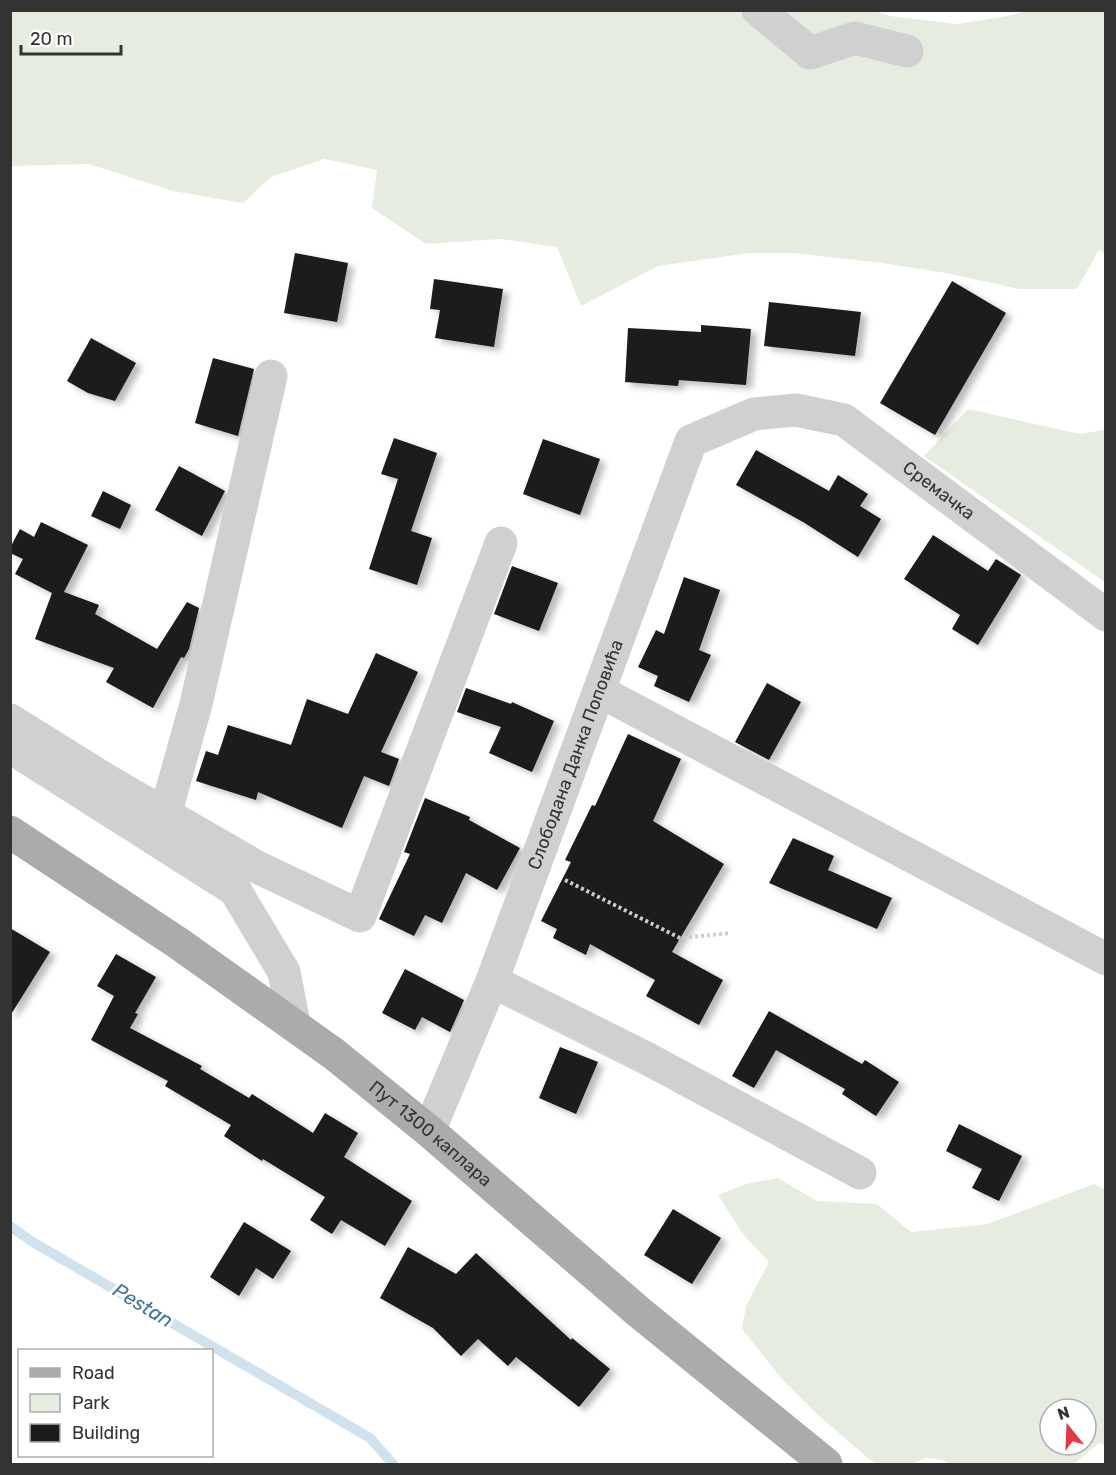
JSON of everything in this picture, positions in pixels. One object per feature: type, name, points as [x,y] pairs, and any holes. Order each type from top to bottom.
[{"type":"main road","name":"Пут 1300 каплара","points":[[10,832],[178,943],[294,1024],[429,1131],[623,1299],[826,1464]]},
{"type":"street","points":[[758,10],[810,53],[855,38],[908,51]]},
{"type":"street","points":[[165,815],[196,704],[271,376]]},
{"type":"street","name":"Сремачка","points":[[753,414],[796,410],[844,420],[1106,615]]},
{"type":"street","name":"Слободана Данка Поповића","points":[[429,1131],[492,981],[690,441],[753,414]]},
{"type":"street","points":[[10,747],[246,879],[360,916],[501,543]]},
{"type":"street","points":[[599,691],[1106,959]]},
{"type":"street","points":[[10,720],[165,815],[246,879],[284,972],[294,1024]]},
{"type":"street","points":[[492,981],[648,1059],[860,1173]]},
{"type":"path","points":[[535,864],[680,938],[730,933]]},
{"type":"green space","points":[[873,10],[890,16],[957,24],[1027,11],[1105,11],[1105,254],[1099,250],[1077,289],[1019,289],[946,273],[882,263],[792,253],[749,253],[658,266],[581,306],[557,247],[500,239],[426,244],[372,208],[377,170],[324,159],[271,177],[243,203],[173,191],[89,164],[11,166],[11,11]]},
{"type":"green space","points":[[968,409],[1080,434],[1105,430],[1105,582],[924,456]]},
{"type":"green space","points":[[778,1178],[817,1201],[877,1204],[911,1232],[987,1224],[1094,1184],[1105,1190],[1105,1445],[1098,1444],[1098,1397],[1038,1397],[1038,1457],[1082,1457],[1074,1464],[949,1464],[943,1460],[926,1458],[911,1464],[877,1464],[869,1459],[819,1416],[782,1379],[742,1329],[746,1306],[769,1262],[742,1233],[718,1195],[746,1184]]},
{"type":"building","points":[[295,253],[348,263],[337,322],[284,313]]},
{"type":"building","points":[[434,279],[503,289],[494,347],[435,338],[440,310],[430,309]]},
{"type":"building","points":[[952,281],[1006,313],[935,435],[880,403]]},
{"type":"building","points":[[769,302],[861,312],[855,356],[764,346]]},
{"type":"building","points":[[701,325],[751,329],[746,385],[679,380],[678,386],[625,382],[628,328],[701,332]]},
{"type":"building","points":[[91,338],[136,363],[115,401],[88,393],[67,381]]},
{"type":"building","points":[[213,358],[254,369],[238,436],[195,423]]},
{"type":"building","points":[[394,438],[437,453],[411,531],[432,538],[417,585],[369,569],[398,479],[381,474]]},
{"type":"building","points":[[543,439],[600,459],[580,515],[523,494]]},
{"type":"building","points":[[756,450],[829,491],[838,475],[868,494],[860,506],[881,519],[858,557],[803,522],[736,485]]},
{"type":"building","points":[[179,466],[225,491],[202,536],[155,510]]},
{"type":"building","points":[[103,491],[131,505],[120,529],[91,516]]},
{"type":"building","points":[[41,522],[88,545],[64,592],[99,605],[95,614],[157,649],[187,602],[199,608],[189,649],[184,658],[181,657],[153,708],[106,682],[114,668],[35,639],[52,593],[15,574],[23,559],[10,553],[10,548],[20,529],[34,537]]},
{"type":"building","points":[[933,535],[988,571],[996,559],[1021,575],[978,645],[952,629],[960,615],[904,579]]},
{"type":"building","points":[[512,566],[558,583],[539,631],[494,614]]},
{"type":"building","points":[[684,577],[720,590],[699,650],[711,655],[689,702],[654,686],[658,676],[638,667],[656,630],[664,634]]},
{"type":"building","points":[[376,653],[418,672],[381,752],[399,759],[389,786],[364,776],[342,828],[258,792],[256,800],[196,781],[206,751],[218,755],[228,725],[291,745],[307,699],[348,714]]},
{"type":"building","points":[[767,683],[801,702],[769,760],[735,742]]},
{"type":"building","points":[[466,688],[511,704],[512,702],[554,721],[532,772],[489,753],[501,727],[457,712]]},
{"type":"building","points":[[628,734],[681,759],[653,821],[724,864],[672,952],[723,980],[699,1025],[646,996],[655,980],[590,944],[586,955],[553,938],[557,929],[541,921],[571,862],[565,860],[592,805],[595,806]]},
{"type":"building","points":[[425,798],[470,817],[469,820],[520,848],[497,890],[466,873],[442,923],[425,915],[414,936],[379,919],[410,854],[404,852]]},
{"type":"building","points":[[793,838],[834,856],[828,870],[892,898],[877,929],[769,883]]},
{"type":"building","points":[[10,928],[50,952],[10,1016]]},
{"type":"building","points":[[116,954],[156,977],[135,1013],[138,1014],[130,1028],[202,1066],[200,1069],[249,1098],[252,1094],[313,1133],[325,1113],[358,1133],[344,1157],[412,1201],[385,1246],[341,1220],[332,1234],[310,1220],[325,1197],[224,1136],[231,1125],[165,1086],[168,1081],[91,1040],[114,996],[97,986]]},
{"type":"building","points":[[405,969],[464,1000],[450,1032],[422,1017],[415,1030],[382,1013]]},
{"type":"building","points":[[769,1011],[862,1064],[865,1060],[899,1082],[876,1116],[842,1094],[845,1089],[776,1050],[754,1088],[732,1076]]},
{"type":"building","points":[[560,1047],[598,1062],[576,1114],[539,1098]]},
{"type":"building","points":[[959,1124],[1022,1156],[999,1201],[972,1188],[982,1169],[946,1151]]},
{"type":"building","points":[[673,1209],[721,1238],[692,1284],[644,1255]]},
{"type":"building","points":[[244,1222],[291,1251],[273,1279],[256,1268],[239,1296],[210,1277]]},
{"type":"building","points":[[408,1247],[456,1274],[476,1253],[571,1340],[572,1338],[610,1369],[579,1407],[516,1357],[508,1366],[478,1339],[461,1356],[433,1328],[380,1298]]},
{"type":"waterway","name":"Pestan","points":[[10,1226],[31,1241],[370,1438],[393,1464]]}]
